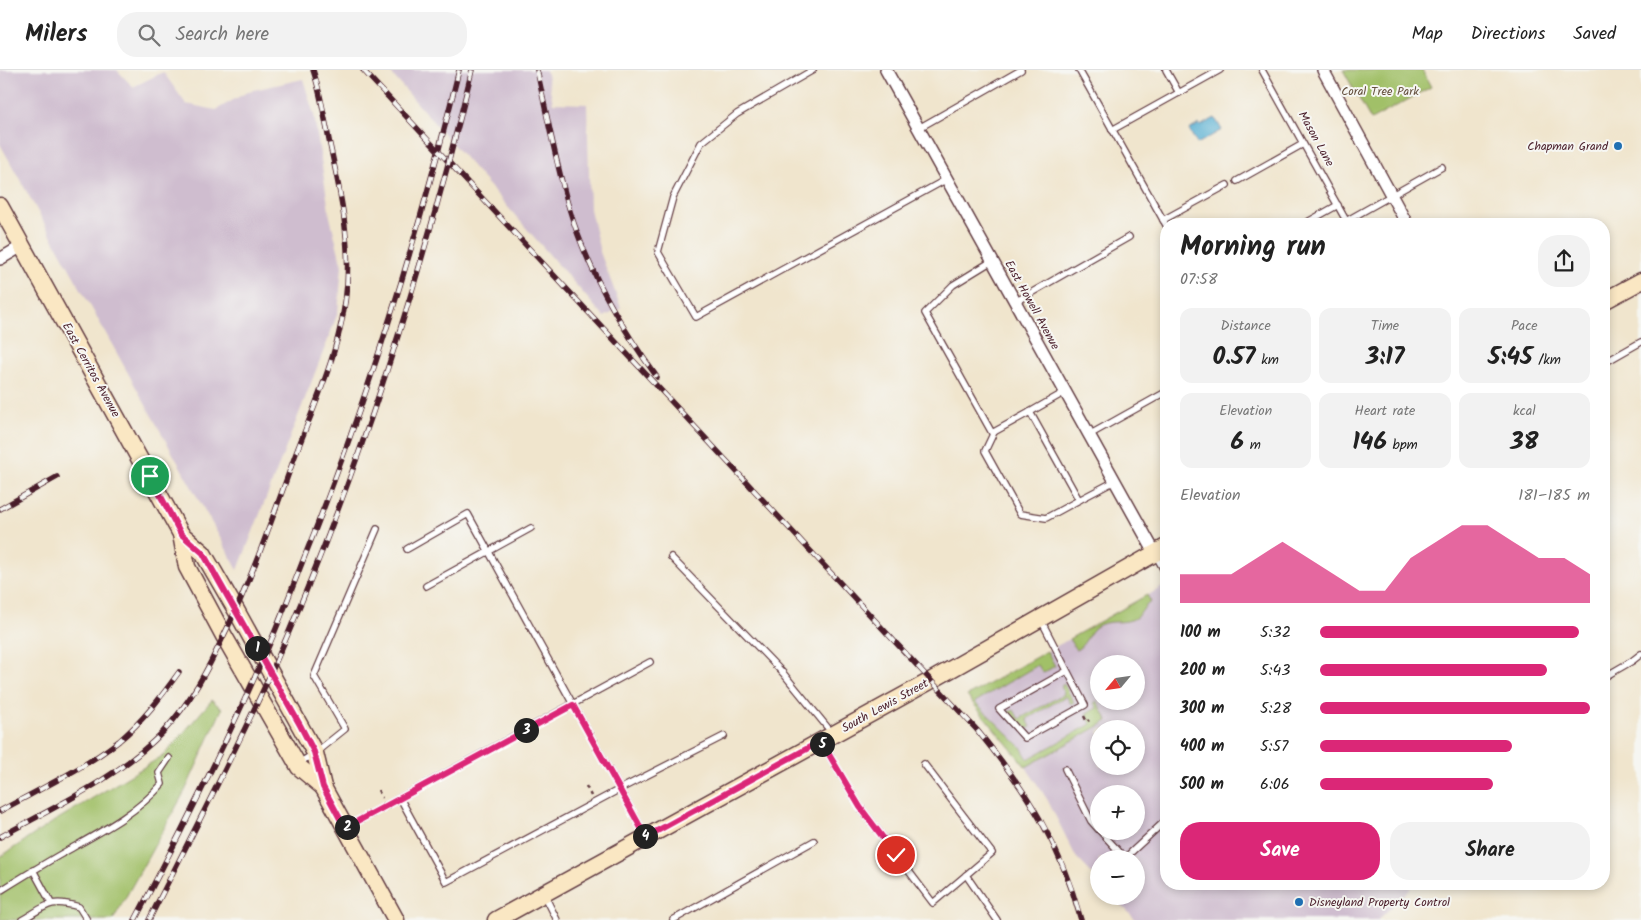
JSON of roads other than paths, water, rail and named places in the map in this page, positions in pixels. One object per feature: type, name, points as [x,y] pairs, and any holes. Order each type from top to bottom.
[{"type":"main road","name":"East Cerritos Avenue","points":[[0,206],[181,534],[203,553],[236,610],[314,752],[323,787],[396,920]]},
{"type":"main road","points":[[1610,298],[1641,280]]},
{"type":"main road","name":"East Cerritos Avenue","points":[[181,534],[186,567],[224,636],[297,764],[323,787]]},
{"type":"main road","name":"South Lewis Street","points":[[496,920],[827,738],[1160,550]]},
{"type":"street","name":"East Howell Avenue","points":[[886,70],[1114,481],[1160,550]]},
{"type":"street","points":[[1323,70],[1404,218]]},
{"type":"street","points":[[0,259],[22,246]]},
{"type":"lane","points":[[813,70],[736,114],[701,143],[673,197],[658,252],[696,317],[947,179]]},
{"type":"lane","points":[[918,128],[1021,70]]},
{"type":"lane","points":[[1079,70],[1163,218]]},
{"type":"lane","points":[[1166,70],[1179,93]]},
{"type":"lane","points":[[1112,130],[1220,70]]},
{"type":"lane","name":"Mason Lane","points":[[1262,70],[1345,218]]},
{"type":"lane","points":[[1237,181],[1304,144]]},
{"type":"lane","name":"Mason Lane","points":[[1354,218],[1442,167]]},
{"type":"lane","points":[[1172,218],[1227,185]]},
{"type":"lane","points":[[1315,218],[1338,206]]},
{"type":"lane","points":[[1015,302],[1129,237]]},
{"type":"lane","points":[[992,261],[953,286],[925,313],[992,434],[994,432]]},
{"type":"lane","points":[[1610,359],[1641,342]]},
{"type":"lane","points":[[1065,392],[994,432],[985,451],[1020,514],[1046,518],[1114,481]]},
{"type":"lane","points":[[1089,435],[1160,395]]},
{"type":"lane","points":[[1030,412],[1078,500]]},
{"type":"lane","points":[[407,549],[468,514],[646,837]]},
{"type":"lane","points":[[426,586],[531,528]]},
{"type":"lane","points":[[297,764],[345,729],[314,676],[377,529]]},
{"type":"lane","points":[[671,557],[783,673],[827,738],[860,807],[933,903],[992,853],[924,764]]},
{"type":"lane","points":[[1040,618],[1068,671],[1085,705],[1025,738],[998,709],[1068,671]]},
{"type":"lane","points":[[1610,674],[1641,654]]},
{"type":"lane","points":[[345,828],[650,662]]},
{"type":"lane","points":[[400,798],[446,882],[724,736]]},
{"type":"lane","points":[[0,891],[102,831],[149,799],[162,784],[159,773],[169,758]]},
{"type":"lane","points":[[1065,769],[1090,819]]},
{"type":"lane","points":[[1145,839],[1160,826]]},
{"type":"lane","points":[[1109,840],[1125,858],[1144,840]]},
{"type":"lane","points":[[673,920],[814,841]]},
{"type":"lane","points":[[33,870],[51,903]]},
{"type":"lane","points":[[966,875],[997,920]]},
{"type":"lane","points":[[544,894],[557,920]]},
{"type":"lane","points":[[22,920],[51,903],[67,903],[79,907],[86,920]]},
{"type":"water","points":[[1215,118],[1222,130],[1197,144],[1189,130]]},
{"type":"railway","points":[[0,837],[86,790],[126,763],[163,732],[182,709],[205,672],[219,646],[254,568],[327,372],[340,328],[347,284],[346,231],[323,107],[313,70]]},
{"type":"railway","points":[[363,70],[977,730],[1011,775],[1040,819],[1063,866],[1081,920]]},
{"type":"railway","points":[[135,920],[201,792],[247,694],[278,625],[326,503],[389,320],[426,195],[459,70]]},
{"type":"railway","points":[[149,920],[257,704],[332,526],[385,376],[409,300],[432,224],[472,70]]},
{"type":"railway","points":[[537,70],[560,174],[576,230],[606,296],[630,338],[657,377]]},
{"type":"railway","points":[[0,509],[57,477]]},
{"type":"railway","points":[[0,811],[76,770],[119,741],[144,717],[179,672]]},
{"type":"place","name":"Chapman Grand","points":[[1618,146]]},
{"type":"place","name":"Disneyland Property Control","points":[[1299,902]]},
{"type":"park label","name":"Coral Tree Park","points":[[1380,91]]}]
